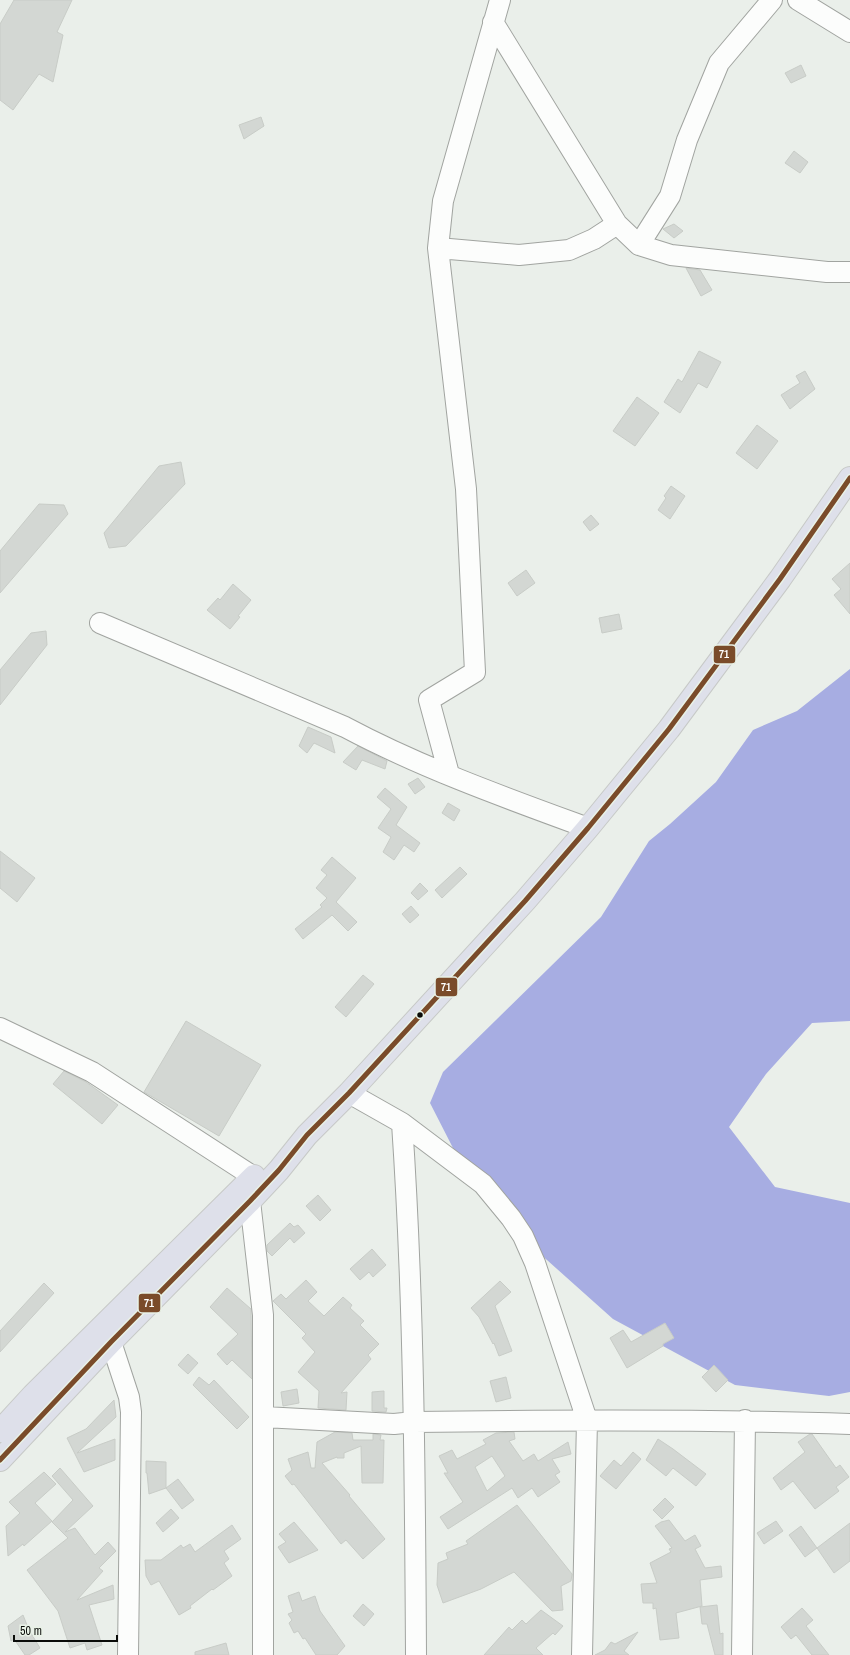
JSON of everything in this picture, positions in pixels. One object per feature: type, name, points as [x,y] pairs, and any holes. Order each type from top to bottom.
[{"type":"highway","points":[[0,1460],[111,1342],[279,1170],[307,1135],[349,1093],[449,986],[588,828],[669,729],[780,579],[850,478]]},
{"type":"highway","points":[[0,1431],[33,1395],[254,1176],[270,1161],[307,1135]]},
{"type":"highway","points":[[0,1416],[33,1395]]},
{"type":"street","points":[[449,774],[428,700],[475,672],[466,488],[438,248],[443,201],[500,0]]},
{"type":"street","points":[[639,245],[670,196],[687,140],[718,63],[772,0]]},
{"type":"street","points":[[798,0],[850,32]]},
{"type":"street","points":[[493,22],[617,224],[639,245],[671,255],[827,272],[850,272]]},
{"type":"street","points":[[438,248],[518,255],[569,250],[594,239],[617,224]]},
{"type":"street","points":[[100,622],[345,726],[374,742],[488,791],[588,828]]},
{"type":"street","points":[[0,1028],[92,1072],[254,1176]]},
{"type":"street","points":[[349,1093],[402,1123],[483,1184],[511,1218],[523,1236],[535,1263],[587,1420],[582,1655]]},
{"type":"street","points":[[402,1123],[406,1179],[414,1422],[416,1655]]},
{"type":"street","points":[[250,1201],[263,1315],[263,1655]]},
{"type":"street","points":[[111,1342],[130,1398],[131,1412],[128,1655]]},
{"type":"street","points":[[264,1417],[394,1424],[414,1422],[587,1420],[745,1420],[850,1424]]},
{"type":"street","points":[[742,1655],[745,1420]]},
{"type":"water","points":[[850,669],[850,1021],[812,1023],[766,1074],[729,1127],[775,1187],[850,1203],[850,1392],[829,1396],[735,1385],[613,1319],[538,1252],[489,1188],[453,1148],[430,1103],[443,1072],[601,917],[649,841],[716,782],[753,730],[797,711]]},
{"type":"building","points":[[14,0],[72,0],[57,32],[63,35],[53,82],[39,74],[13,110],[0,100],[0,24]]},
{"type":"building","points":[[801,65],[806,76],[791,83],[785,73]]},
{"type":"building","points":[[261,117],[264,126],[244,139],[239,125]]},
{"type":"building","points":[[794,151],[808,162],[800,173],[785,163]]},
{"type":"building","points":[[674,224],[683,231],[674,238],[663,229]]},
{"type":"building","points":[[686,268],[700,270],[712,290],[701,296]]},
{"type":"building","points":[[699,351],[721,362],[707,388],[698,383],[680,413],[664,402],[678,379],[682,382]]},
{"type":"building","points":[[805,371],[815,389],[790,409],[781,395],[800,383],[796,376]]},
{"type":"building","points":[[637,397],[659,413],[635,446],[613,431]]},
{"type":"building","points":[[757,425],[778,441],[757,469],[736,453]]},
{"type":"building","points":[[181,462],[185,484],[126,546],[109,548],[104,533],[159,466]]},
{"type":"building","points":[[671,486],[685,496],[670,519],[658,510],[666,498],[664,496]]},
{"type":"building","points":[[39,504],[64,505],[68,514],[0,593],[0,551]]},
{"type":"building","points":[[591,515],[599,524],[590,531],[583,522]]},
{"type":"building","points":[[850,563],[850,614],[834,595],[841,589],[832,579]]},
{"type":"building","points":[[526,570],[535,583],[517,596],[508,583]]},
{"type":"building","points":[[233,584],[251,600],[230,629],[207,610],[218,598],[220,600]]},
{"type":"building","points":[[619,614],[622,629],[602,633],[599,618]]},
{"type":"building","points":[[46,631],[47,645],[0,705],[0,670],[31,633]]},
{"type":"building","points":[[308,727],[331,737],[335,753],[314,743],[307,753],[299,746]]},
{"type":"building","points":[[358,746],[387,761],[385,769],[362,760],[356,770],[343,762]]},
{"type":"building","points":[[418,778],[425,787],[415,794],[408,784]]},
{"type":"building","points":[[385,788],[407,807],[396,825],[420,843],[414,852],[404,845],[394,860],[383,852],[391,837],[378,828],[391,809],[377,797]]},
{"type":"building","points":[[448,803],[460,810],[454,821],[442,813]]},
{"type":"building","points":[[0,851],[35,878],[17,902],[0,888]]},
{"type":"building","points":[[332,857],[356,878],[336,902],[357,922],[348,931],[332,915],[303,939],[295,929],[322,907],[320,905],[327,898],[316,888],[327,875],[321,870]]},
{"type":"building","points":[[460,867],[467,874],[442,898],[435,890]]},
{"type":"building","points":[[420,883],[428,891],[418,900],[411,893]]},
{"type":"building","points":[[411,906],[419,915],[410,923],[402,914]]},
{"type":"building","points":[[363,975],[374,984],[346,1017],[335,1007]]},
{"type":"building","points":[[186,1021],[261,1065],[219,1136],[144,1092]]},
{"type":"building","points":[[64,1071],[86,1082],[118,1105],[102,1124],[53,1084]]},
{"type":"building","points":[[318,1195],[331,1210],[320,1221],[306,1206]]},
{"type":"building","points":[[290,1223],[294,1227],[298,1225],[305,1233],[294,1243],[290,1238],[272,1256],[267,1251],[267,1245]]},
{"type":"building","points":[[372,1249],[386,1265],[373,1277],[369,1272],[360,1280],[350,1269]]},
{"type":"building","points":[[306,1280],[317,1292],[308,1301],[324,1316],[343,1297],[352,1305],[350,1308],[364,1321],[360,1325],[379,1344],[368,1355],[371,1359],[341,1393],[347,1392],[346,1410],[318,1408],[319,1391],[298,1372],[315,1352],[302,1338],[306,1334],[273,1301],[281,1294],[286,1299]]},
{"type":"building","points":[[500,1281],[511,1292],[495,1306],[512,1351],[499,1356],[494,1343],[493,1344],[479,1317],[471,1308]]},
{"type":"building","points":[[44,1283],[54,1293],[0,1352],[0,1331]]},
{"type":"building","points":[[227,1288],[251,1309],[252,1379],[232,1360],[227,1365],[217,1354],[238,1334],[210,1307]]},
{"type":"building","points":[[665,1323],[674,1338],[627,1368],[610,1338],[623,1330],[631,1342]]},
{"type":"building","points":[[188,1354],[198,1363],[188,1374],[178,1365]]},
{"type":"building","points":[[714,1365],[728,1380],[716,1392],[702,1377]]},
{"type":"building","points":[[199,1377],[209,1385],[214,1380],[249,1417],[237,1429],[193,1385]]},
{"type":"building","points":[[506,1377],[511,1398],[496,1402],[490,1381]]},
{"type":"building","points":[[297,1389],[299,1403],[283,1406],[281,1392]]},
{"type":"building","points":[[384,1391],[384,1408],[387,1408],[386,1412],[372,1411],[372,1392]]},
{"type":"building","points":[[114,1400],[116,1417],[77,1453],[115,1439],[115,1460],[84,1472],[67,1438],[86,1429]]},
{"type":"building","points":[[335,1432],[352,1433],[353,1440],[373,1440],[373,1434],[381,1435],[380,1440],[384,1440],[383,1483],[362,1483],[361,1446],[344,1453],[344,1458],[337,1457],[322,1463],[385,1539],[363,1559],[346,1540],[341,1544],[294,1484],[292,1485],[285,1476],[292,1470],[288,1459],[308,1452],[311,1468],[315,1468],[317,1442]]},
{"type":"building","points":[[514,1432],[515,1439],[509,1441],[523,1461],[534,1454],[538,1461],[568,1442],[571,1454],[552,1459],[560,1472],[555,1475],[560,1482],[538,1497],[532,1488],[518,1498],[512,1488],[448,1529],[440,1517],[463,1502],[444,1473],[448,1473],[439,1456],[452,1450],[457,1459],[486,1444],[483,1440],[496,1433]],"holes":[[[492,1456],[505,1476],[487,1491],[475,1467]]]},
{"type":"building","points":[[812,1434],[836,1468],[840,1465],[849,1477],[836,1487],[839,1491],[815,1509],[793,1481],[781,1490],[773,1478],[805,1452],[798,1442]]},
{"type":"building","points":[[658,1439],[706,1474],[696,1486],[673,1468],[666,1476],[646,1460]]},
{"type":"building","points":[[633,1452],[641,1459],[616,1489],[600,1476],[614,1460],[621,1466]]},
{"type":"building","points":[[146,1461],[166,1462],[166,1488],[149,1494]]},
{"type":"building","points":[[60,1468],[93,1506],[65,1532],[75,1528],[95,1555],[108,1542],[116,1551],[99,1568],[103,1571],[77,1600],[113,1585],[114,1599],[89,1605],[102,1645],[87,1650],[85,1643],[70,1648],[58,1611],[27,1570],[68,1538],[52,1522],[73,1500],[52,1476]]},
{"type":"building","points":[[44,1472],[56,1484],[35,1503],[52,1521],[24,1546],[23,1544],[8,1556],[6,1526],[20,1513],[9,1502]]},
{"type":"building","points":[[178,1479],[194,1500],[182,1509],[166,1488]]},
{"type":"building","points":[[665,1498],[674,1507],[662,1519],[653,1510]]},
{"type":"building","points":[[517,1505],[572,1574],[571,1581],[561,1586],[563,1610],[552,1611],[514,1572],[481,1589],[443,1603],[437,1585],[438,1563],[448,1559],[446,1553],[468,1544],[466,1541]]},
{"type":"building","points":[[171,1509],[179,1518],[163,1532],[156,1523]]},
{"type":"building","points":[[669,1520],[685,1541],[695,1535],[701,1546],[695,1549],[705,1568],[721,1566],[722,1577],[700,1580],[702,1606],[676,1613],[679,1638],[660,1640],[656,1608],[653,1609],[653,1603],[643,1603],[641,1584],[657,1583],[650,1563],[671,1552],[669,1549],[672,1548],[655,1526],[661,1522]]},
{"type":"building","points":[[776,1521],[783,1531],[764,1544],[757,1533]]},
{"type":"building","points":[[294,1522],[318,1550],[289,1563],[278,1547],[286,1542],[279,1534]]},
{"type":"building","points":[[850,1523],[850,1561],[834,1573],[817,1548]]},
{"type":"building","points":[[232,1525],[241,1539],[224,1551],[229,1559],[224,1563],[232,1576],[190,1606],[191,1608],[179,1615],[159,1581],[151,1585],[146,1576],[145,1560],[161,1560],[181,1545],[183,1548],[190,1544],[195,1552]]},
{"type":"building","points":[[801,1526],[817,1548],[805,1557],[789,1535]]},
{"type":"building","points":[[299,1592],[302,1601],[315,1596],[320,1611],[345,1646],[337,1655],[316,1655],[305,1638],[303,1639],[298,1631],[294,1633],[289,1623],[292,1620],[288,1614],[293,1612],[288,1596]]},
{"type":"building","points":[[363,1604],[374,1614],[364,1626],[353,1616]]},
{"type":"building","points":[[717,1605],[720,1634],[723,1633],[723,1655],[715,1655],[707,1624],[702,1624],[700,1607]]},
{"type":"building","points":[[802,1608],[813,1620],[806,1626],[829,1655],[812,1655],[796,1635],[791,1639],[781,1627]]},
{"type":"building","points":[[541,1610],[563,1626],[555,1635],[553,1633],[536,1648],[543,1655],[484,1655],[509,1627],[512,1630],[522,1620],[526,1624]]},
{"type":"building","points":[[23,1615],[29,1630],[40,1648],[29,1655],[25,1655],[14,1639],[11,1641],[8,1626]]},
{"type":"building","points":[[638,1632],[624,1651],[629,1655],[595,1655],[605,1650],[611,1642],[615,1644]]},
{"type":"building","points":[[226,1643],[229,1655],[195,1655],[195,1652]]},
{"type":"transit line","name":"71","points":[[0,1460],[111,1342],[250,1201],[279,1170],[307,1135],[349,1093],[525,901],[588,828],[669,729],[780,579],[850,478]]}]
